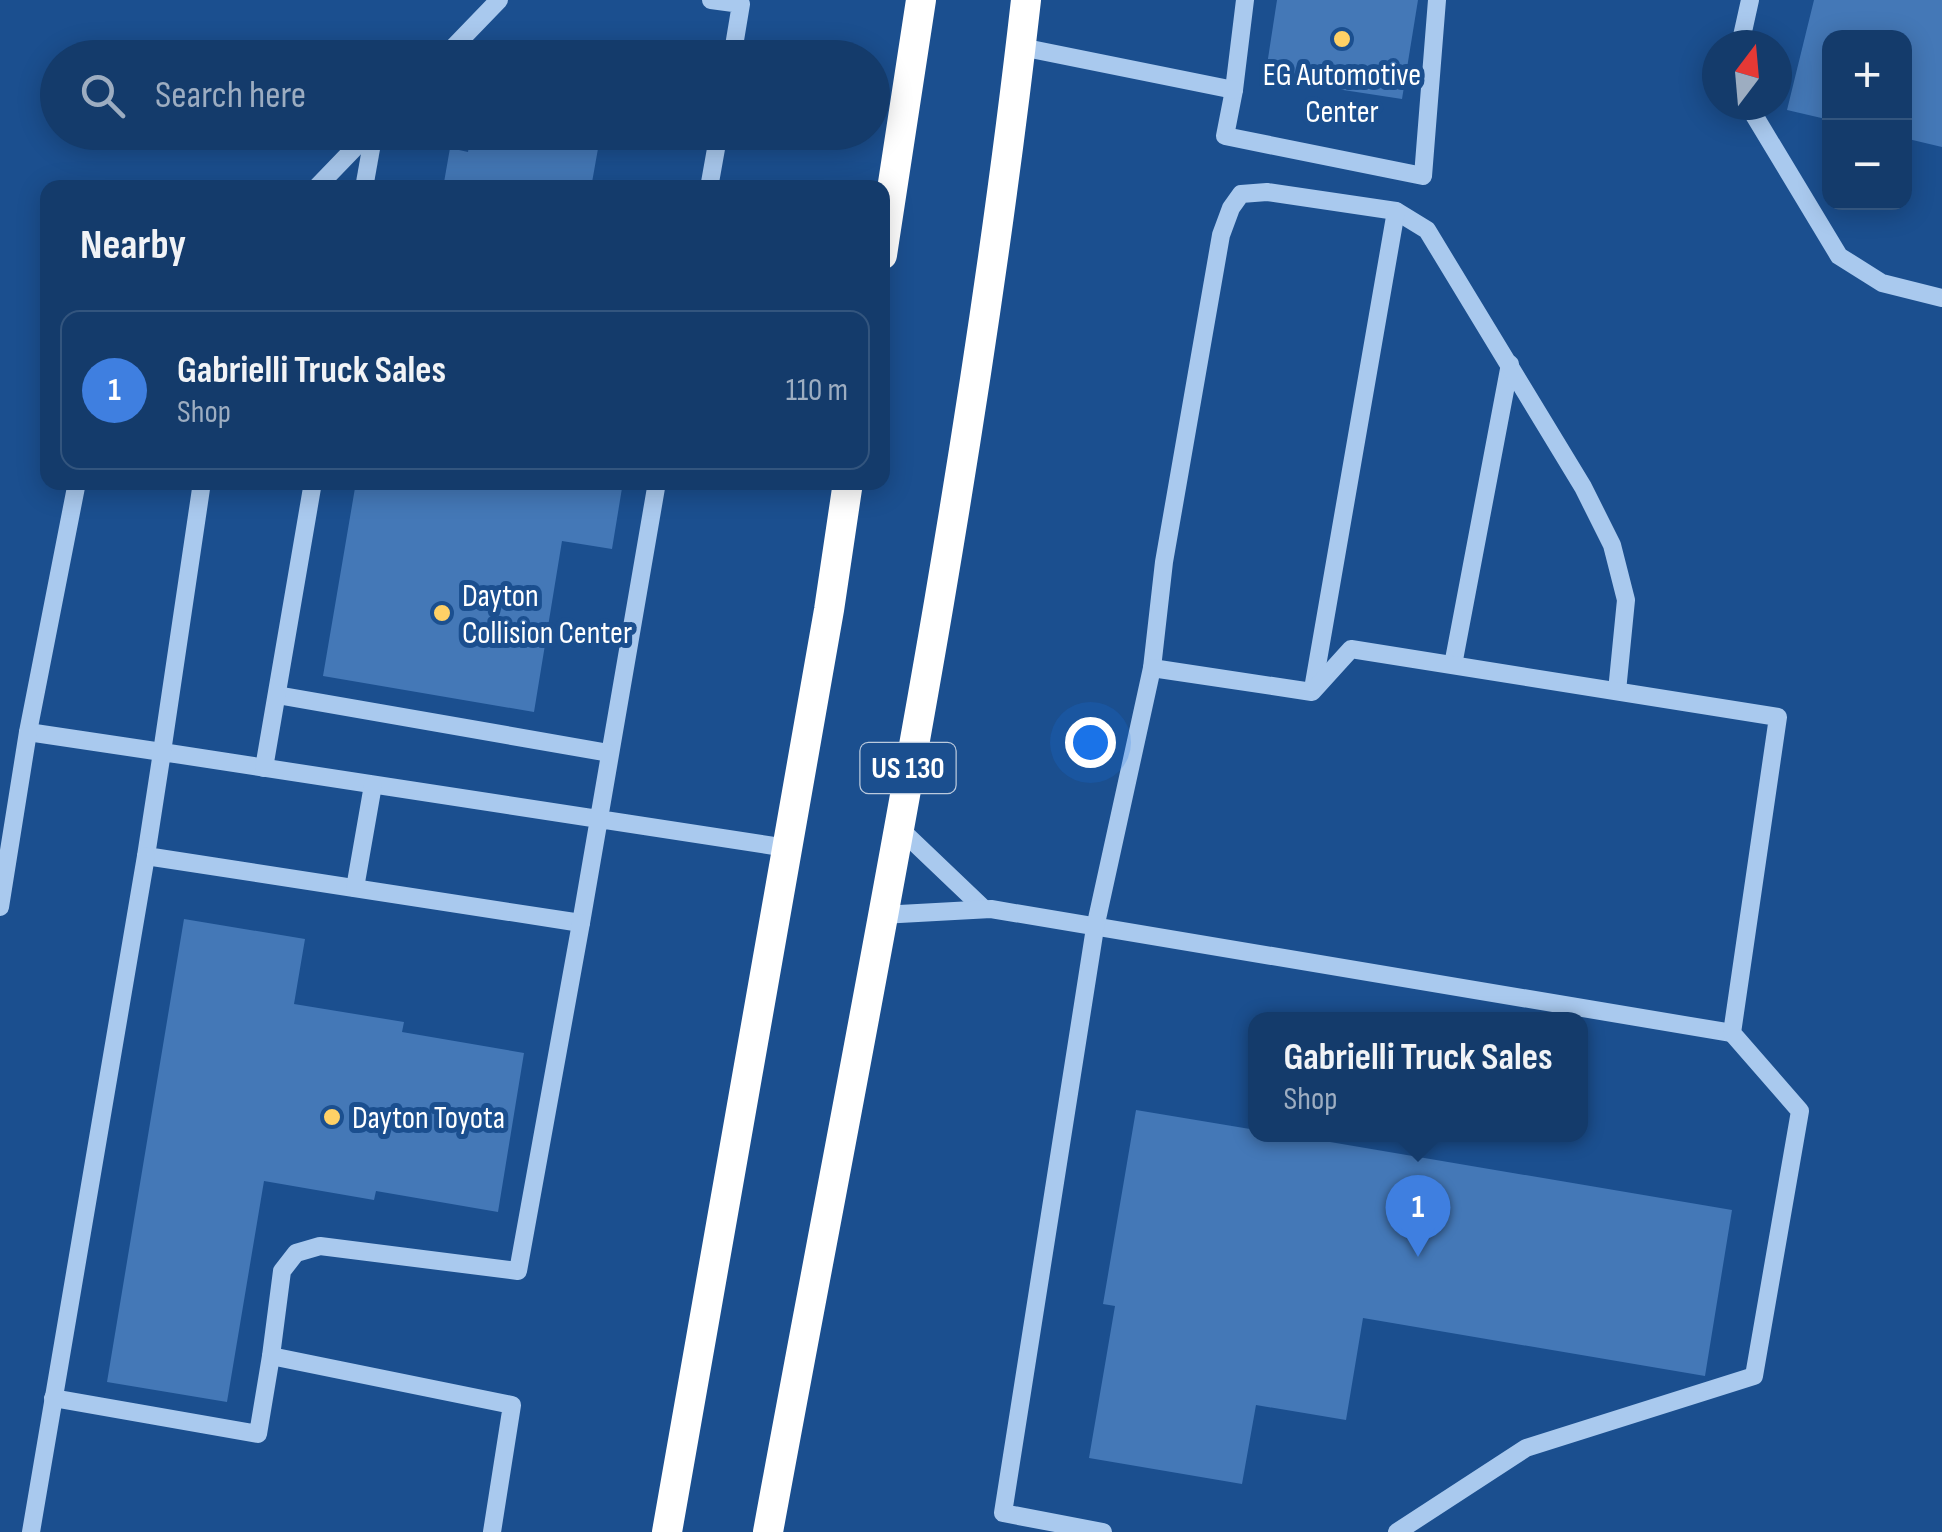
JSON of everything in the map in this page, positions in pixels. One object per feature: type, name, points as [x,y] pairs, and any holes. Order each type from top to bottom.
[{"type":"highway","points":[[890,203],[921,0]]},
{"type":"highway","name":"US 130","points":[[768,1532],[946,560],[1026,0]]},
{"type":"highway","points":[[667,1532],[847,490]]},
{"type":"lane","points":[[460,40],[499,0]]},
{"type":"lane","points":[[711,0],[742,4],[735,40]]},
{"type":"lane","points":[[1245,0],[1224,136],[1422,176],[1437,0]]},
{"type":"lane","points":[[1743,30],[1750,0]]},
{"type":"lane","points":[[1021,46],[1234,90]]},
{"type":"lane","points":[[1757,120],[1840,256],[1882,283],[1942,298]]},
{"type":"lane","points":[[324,180],[354,150]]},
{"type":"lane","points":[[365,180],[369,150]]},
{"type":"lane","points":[[710,180],[716,150]]},
{"type":"lane","points":[[1103,1532],[1001,1523],[1095,928],[1152,668],[1164,562],[1221,235],[1231,208],[1242,194],[1267,192],[1396,211],[1427,230],[1583,486],[1612,545],[1626,600],[1616,691]]},
{"type":"lane","points":[[1312,692],[1396,211]]},
{"type":"lane","points":[[1453,665],[1510,364]]},
{"type":"lane","points":[[0,907],[28,732],[75,490]]},
{"type":"lane","points":[[31,1532],[146,856],[201,490]]},
{"type":"lane","points":[[264,768],[313,490]]},
{"type":"lane","points":[[54,1398],[258,1434],[282,1272],[296,1253],[320,1246],[518,1271],[656,490]]},
{"type":"lane","points":[[1312,692],[1351,649],[1778,717],[1732,1033]]},
{"type":"lane","points":[[1152,668],[1312,692]]},
{"type":"lane","points":[[277,695],[609,753]]},
{"type":"lane","points":[[28,732],[787,848]]},
{"type":"lane","points":[[355,888],[373,784]]},
{"type":"lane","points":[[897,826],[983,908]]},
{"type":"lane","points":[[146,856],[581,924]]},
{"type":"lane","points":[[881,914],[983,908],[1732,1033],[1800,1110],[1754,1376],[1526,1448],[1398,1532]]},
{"type":"lane","points":[[270,1356],[512,1404],[492,1532]]},
{"type":"building","name":"EG Automotive Center","points":[[1277,0],[1418,0],[1402,99],[1265,78]]},
{"type":"building","points":[[1814,0],[1942,0],[1942,147],[1912,140],[1912,30],[1822,30],[1822,118],[1792,111],[1792,90]]},
{"type":"building","points":[[450,150],[598,150],[592,180],[444,180]]},
{"type":"building","name":"Dayton Collision Center","points":[[355,490],[622,490],[612,549],[562,541],[534,712],[323,676]]},
{"type":"building","name":"Dayton Toyota","points":[[184,919],[305,939],[294,1004],[404,1022],[402,1032],[524,1053],[498,1212],[376,1191],[374,1200],[264,1181],[227,1402],[107,1382]]},
{"type":"building","points":[[1136,1110],[1248,1129],[1248,1142],[1330,1142],[1732,1210],[1705,1376],[1363,1318],[1346,1420],[1256,1405],[1242,1484],[1089,1458],[1115,1306],[1103,1304]]},
{"type":"place","name":"EG Automotive Center","points":[[1342,39]]},
{"type":"place","name":"Dayton Collision Center","points":[[442,613]]},
{"type":"place","name":"Dayton Toyota","points":[[332,1117]]},
{"type":"place","name":"Gabrielli Truck Sales","points":[[1418,1257]]}]
